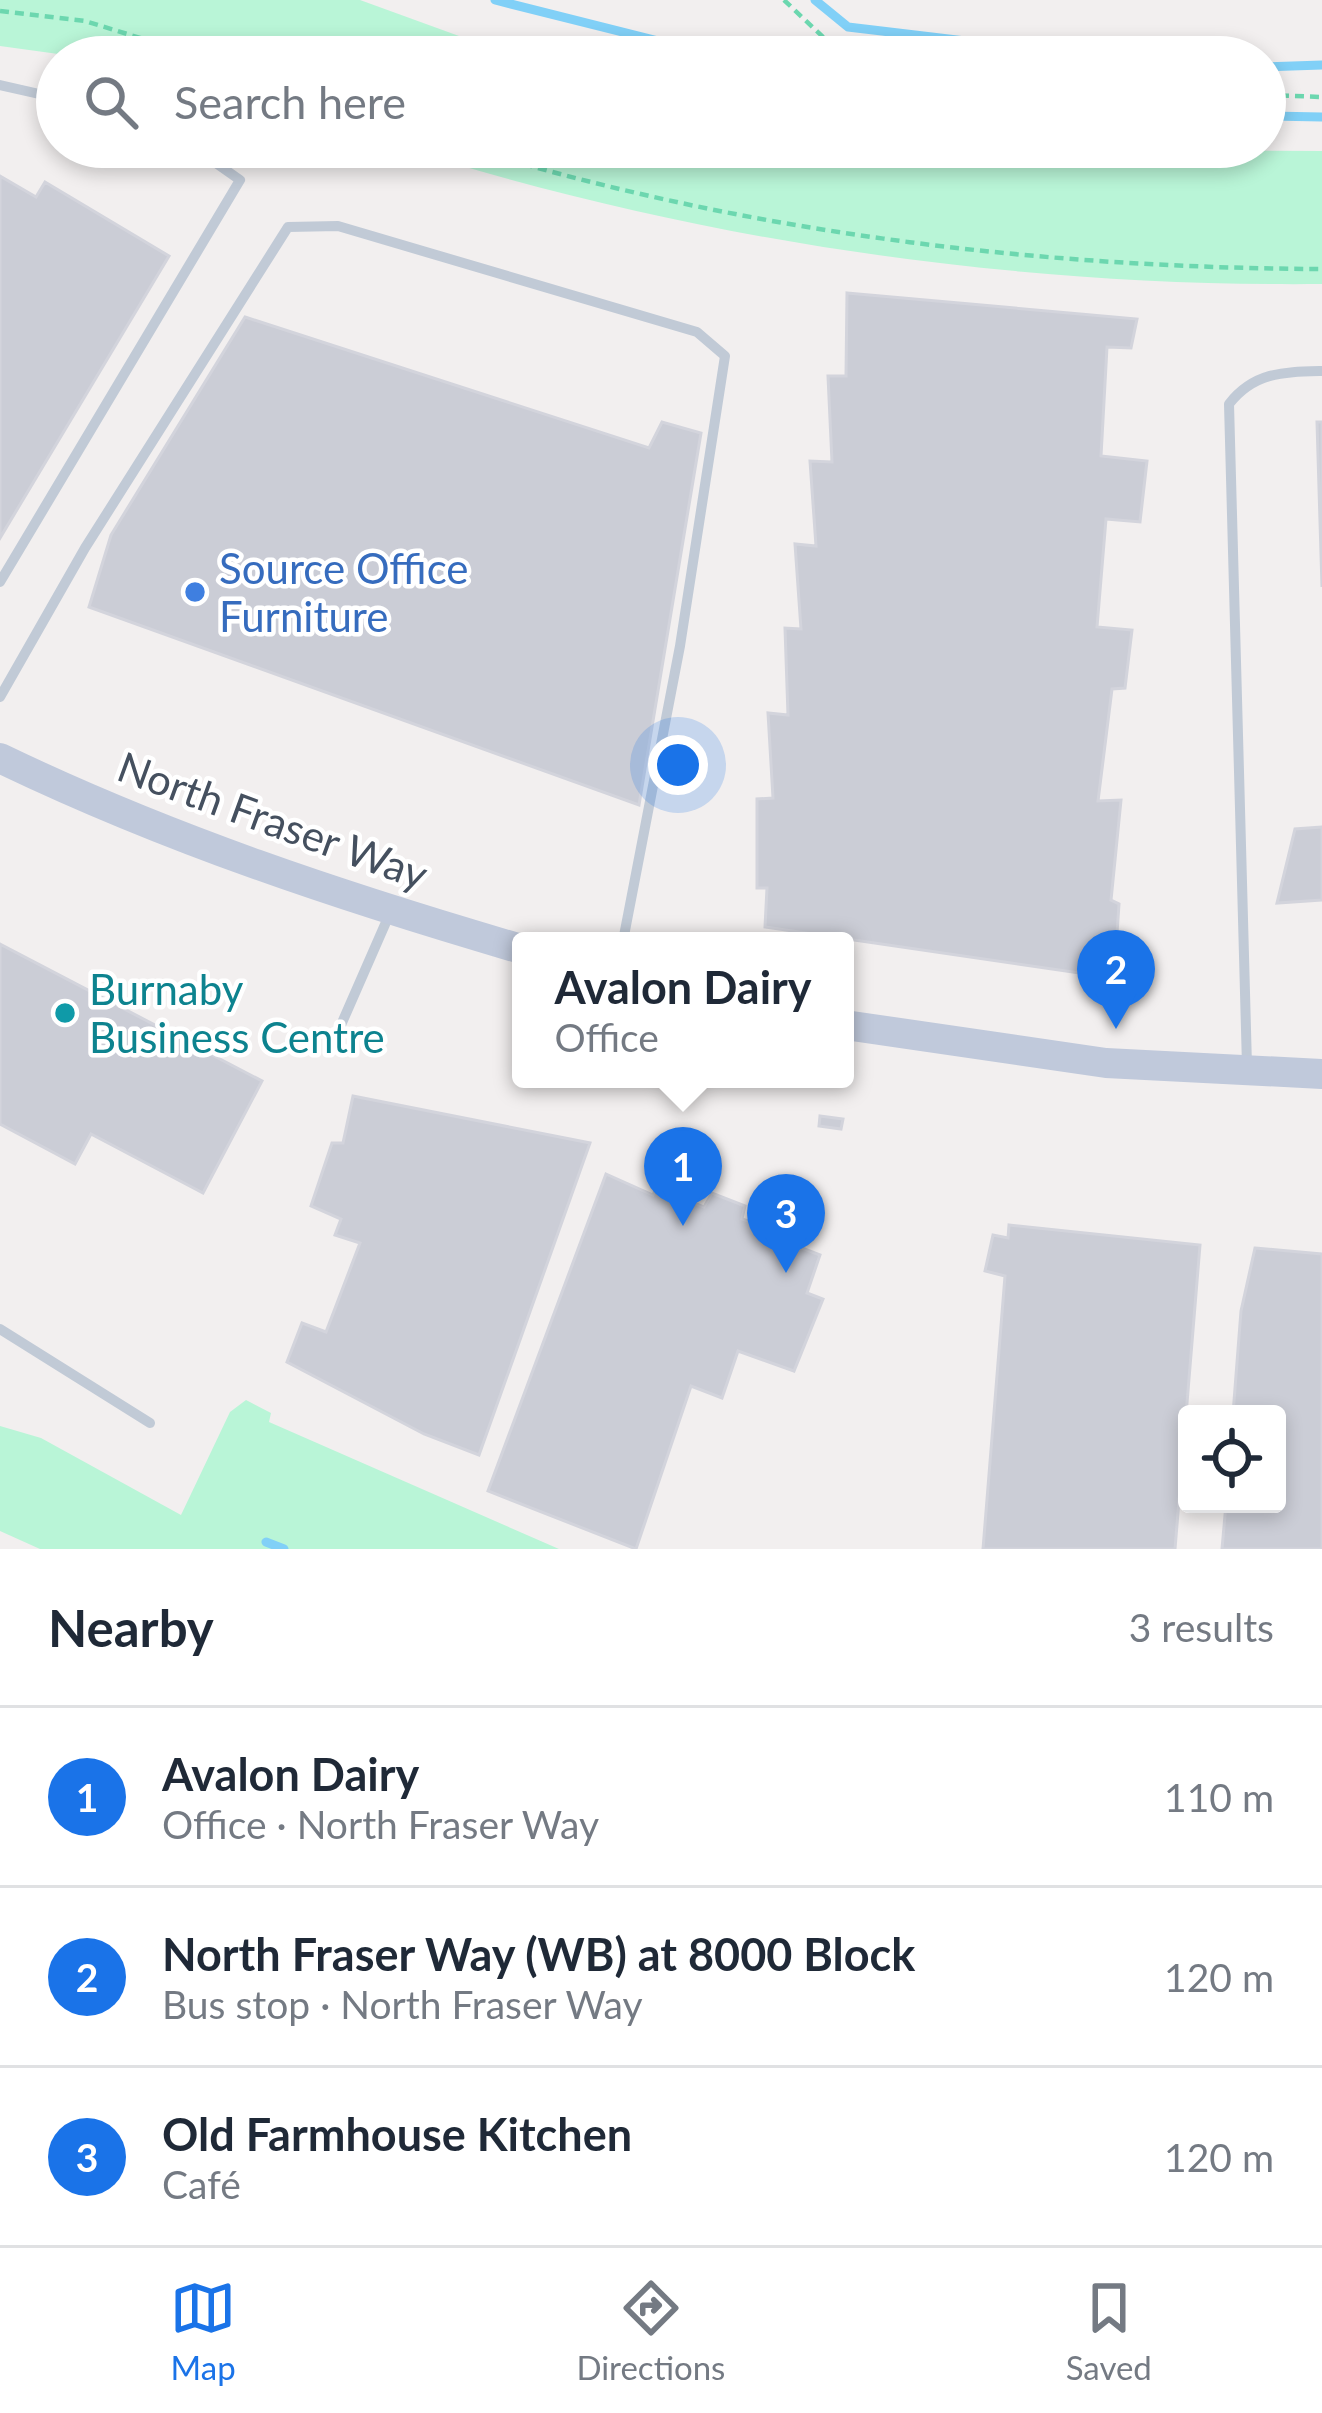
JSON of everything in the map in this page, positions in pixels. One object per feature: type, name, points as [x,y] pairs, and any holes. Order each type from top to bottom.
[{"type":"street","name":"North Fraser Way","points":[[0,758],[154,828],[512,946]]},
{"type":"street","points":[[854,1026],[1106,1063],[1322,1074]]},
{"type":"lane","points":[[0,86],[36,94]]},
{"type":"lane","points":[[0,583],[240,180],[223,168]]},
{"type":"lane","points":[[0,697],[85,548],[288,226],[338,226],[697,332],[725,356],[680,646],[625,932]]},
{"type":"lane","points":[[1247,1070],[1229,404],[1245,383],[1261,377],[1322,370]]},
{"type":"lane","points":[[334,1041],[391,910]]},
{"type":"lane","points":[[0,1329],[150,1424]]},
{"type":"path","points":[[784,0],[822,36]]},
{"type":"path","points":[[0,11],[85,21],[134,36]]},
{"type":"path","points":[[1286,96],[1322,97]]},
{"type":"path","points":[[546,168],[652,196],[947,247],[1122,263],[1322,268]]},
{"type":"green space","points":[[0,0],[360,0],[459,36],[36,36],[36,51],[0,46]]},
{"type":"green space","points":[[1286,151],[1322,151],[1322,284],[1206,283],[972,267],[740,232],[471,168],[1286,168]]},
{"type":"green space","points":[[246,1400],[271,1413],[269,1422],[559,1549],[40,1549],[0,1531],[0,1426],[41,1438],[181,1515],[230,1412]]},
{"type":"building","points":[[0,176],[36,197],[45,182],[169,256],[0,538]]},
{"type":"building","points":[[847,293],[1137,319],[1131,348],[1107,347],[1101,456],[1147,461],[1140,522],[1106,519],[1097,627],[1132,630],[1125,688],[1112,689],[1098,801],[1121,800],[1111,900],[1119,904],[1114,978],[854,940],[854,932],[765,927],[767,888],[757,888],[757,799],[773,798],[768,713],[788,715],[785,628],[801,629],[795,544],[816,546],[810,461],[832,462],[828,376],[846,376]]},
{"type":"building","points":[[245,317],[649,448],[662,422],[701,433],[639,805],[89,607],[111,535]]},
{"type":"building","points":[[1317,422],[1322,422],[1322,587]]},
{"type":"building","points":[[1322,827],[1322,900],[1277,903],[1295,829]]},
{"type":"building","name":"Burnaby Business Centre","points":[[0,944],[262,1081],[203,1193],[91,1134],[75,1164],[0,1124]]},
{"type":"building","points":[[353,1096],[590,1143],[479,1455],[424,1434],[287,1362],[302,1323],[326,1332],[360,1243],[335,1235],[341,1219],[311,1206],[332,1143],[343,1143]]},
{"type":"building","points":[[820,1116],[843,1119],[841,1129],[819,1126]]},
{"type":"building","points":[[606,1174],[653,1195],[656,1188],[704,1207],[712,1193],[745,1206],[742,1219],[765,1226],[763,1233],[820,1255],[807,1293],[823,1299],[794,1371],[738,1351],[722,1398],[691,1386],[636,1549],[488,1491]]},
{"type":"building","points":[[1009,1225],[1200,1245],[1187,1405],[1178,1405],[1175,1549],[983,1549],[1005,1276],[985,1271],[993,1235],[1008,1238]]},
{"type":"building","points":[[1255,1248],[1322,1254],[1322,1549],[1222,1549],[1225,1513],[1286,1513],[1286,1405],[1234,1405],[1241,1311]]},
{"type":"waterway","points":[[495,0],[638,36]]},
{"type":"waterway","points":[[815,0],[848,27],[924,36]]},
{"type":"waterway","points":[[1286,66],[1322,65]]},
{"type":"waterway","points":[[1286,116],[1322,117]]},
{"type":"waterway","points":[[266,1542],[284,1549]]},
{"type":"place","name":"Source Office Furniture","points":[[195,592]]},
{"type":"place","name":"Burnaby Business Centre","points":[[65,1013]]},
{"type":"place","name":"North Fraser Way (WB) at 8000 Block","points":[[1116,1029]]},
{"type":"place","name":"Avalon Dairy","points":[[683,1226]]},
{"type":"place","name":"Old Farmhouse Kitchen","points":[[786,1273]]}]
